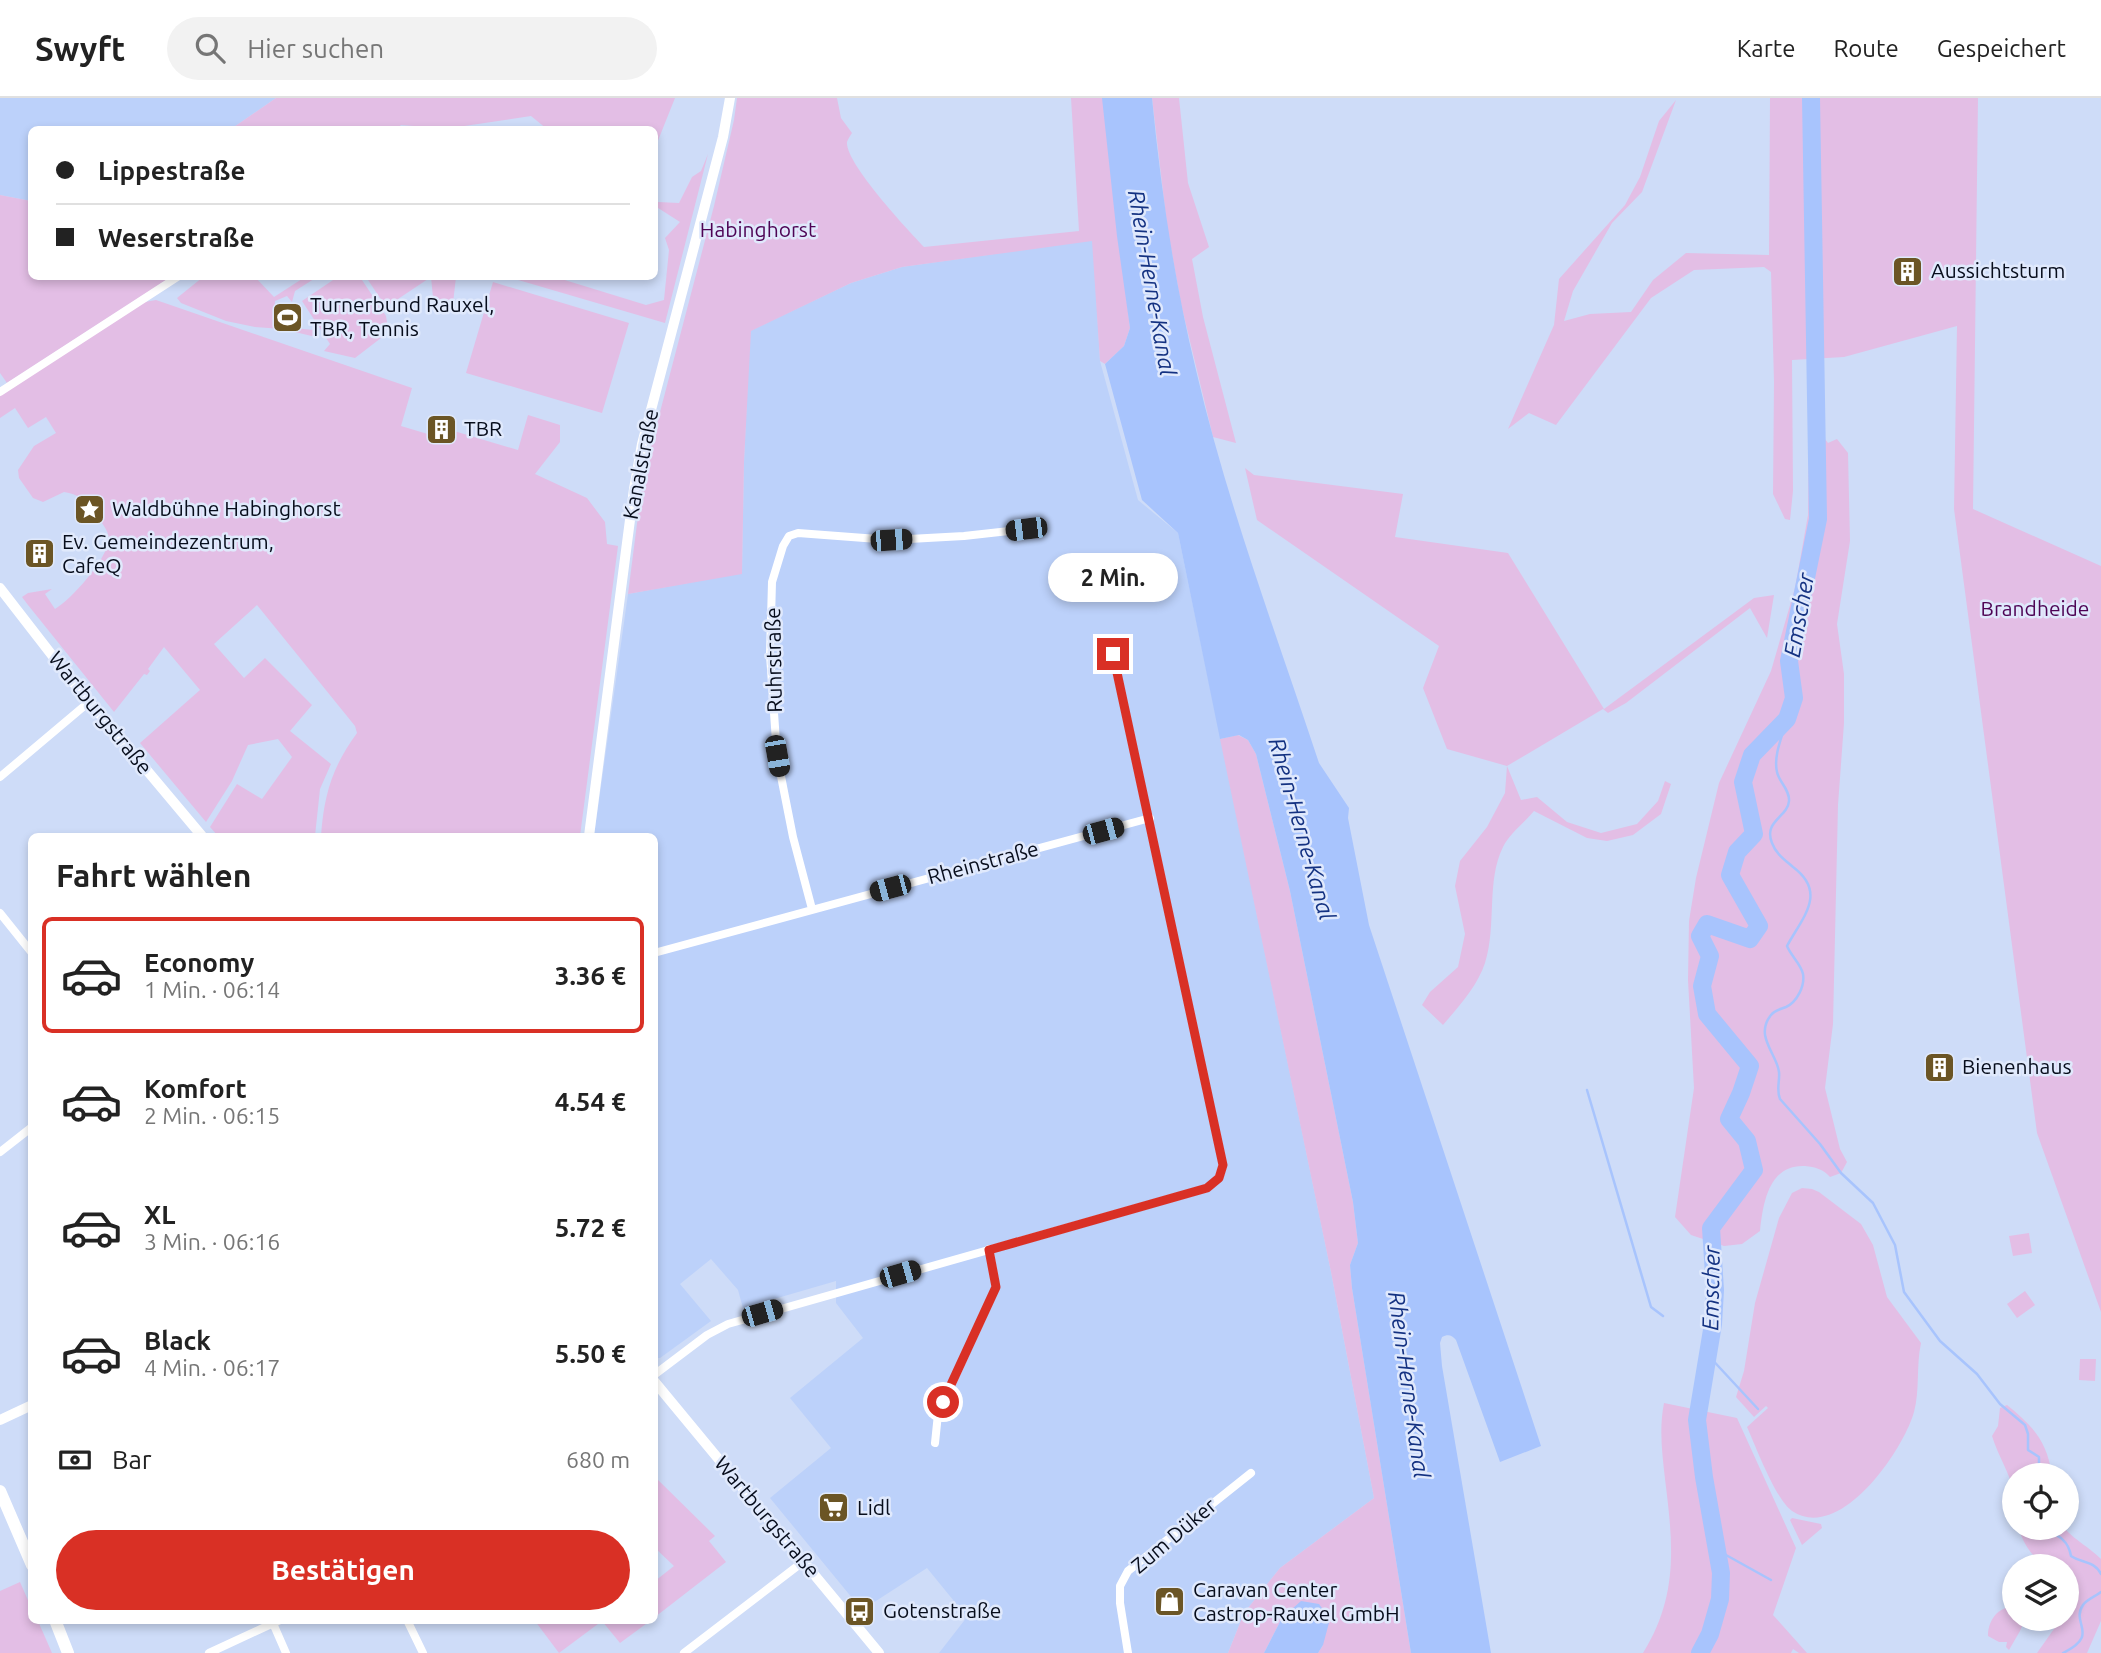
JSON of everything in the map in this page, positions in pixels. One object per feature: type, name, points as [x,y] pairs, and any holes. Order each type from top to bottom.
[{"type":"main road","name":"Kanalstraße","points":[[589,833],[640,455],[723,137],[730,98]]},
{"type":"main road","name":"Wartburgstraße","points":[[0,587],[89,702],[199,833]]},
{"type":"main road","name":"Wartburgstraße","points":[[658,1386],[879,1653]]},
{"type":"main road","points":[[0,1420],[28,1407]]},
{"type":"main road","points":[[0,1491],[28,1556]]},
{"type":"main road","points":[[57,1624],[68,1653]]},
{"type":"street","points":[[0,392],[173,280]]},
{"type":"street","name":"Ruhrstraße","points":[[812,909],[793,837],[777,756],[770,655],[772,582],[783,546],[789,536],[798,533],[891,540],[1026,529]]},
{"type":"street","points":[[658,1372],[707,1335],[727,1324],[1207,1188],[1219,1178],[1223,1165],[1113,654]]},
{"type":"street","points":[[0,777],[89,702]]},
{"type":"street","name":"Rheinstraße","points":[[658,952],[1150,818]]},
{"type":"street","points":[[0,913],[28,948]]},
{"type":"street","points":[[0,1152],[28,1130]]},
{"type":"street","points":[[935,1443],[938,1414],[996,1287],[989,1250]]},
{"type":"street","name":"Zum Düker","points":[[1128,1653],[1120,1603],[1121,1586],[1128,1571],[1251,1473]]},
{"type":"street","points":[[684,1653],[804,1561]]},
{"type":"street","points":[[209,1653],[269,1624]]},
{"type":"street","points":[[276,1624],[286,1653]]},
{"type":"street","points":[[409,1624],[423,1653]]},
{"type":"shaded area","points":[[0,98],[276,98],[235,126],[28,126],[28,200],[0,195]]},
{"type":"shaded area","points":[[1093,240],[1100,361],[1138,500],[1178,533],[1331,1272],[1374,1498],[1280,1568],[1244,1613],[1228,1653],[939,1653],[967,1617],[927,1568],[862,1610],[770,1498],[831,1448],[790,1398],[863,1338],[836,1303],[836,1281],[743,1308],[738,1290],[711,1259],[680,1284],[711,1321],[658,1358],[658,833],[594,833],[628,594],[742,573],[750,331],[851,283],[902,267]]},
{"type":"green space","points":[[276,98],[675,98],[658,140],[658,126],[543,126],[531,116],[464,126],[235,126]]},
{"type":"green space","name":"Habinghorst","points":[[737,98],[837,98],[841,118],[852,133],[847,142],[856,165],[924,247],[1079,231],[1071,98],[1103,98],[1130,328],[1124,346],[1105,364],[1100,361],[1092,241],[902,267],[851,283],[751,331],[744,462],[742,574],[628,594],[643,477],[714,206]]},
{"type":"green space","points":[[1152,98],[1179,98],[1188,183],[1209,247],[1192,259],[1203,317],[1236,443],[1213,437],[1181,304],[1167,226]]},
{"type":"green space","name":"Brandheide","points":[[1770,98],[1978,98],[1973,509],[2101,566],[2101,1312],[2037,1133],[1954,509],[1957,326],[1844,357],[1792,360],[1793,491],[1790,520],[1785,519],[1773,494],[1771,272],[1764,267],[1694,270],[1651,298],[1556,425],[1529,413],[1508,429],[1554,325],[1559,279],[1625,205],[1640,177],[1659,121],[1676,100],[1642,192],[1612,223],[1573,291],[1564,321],[1590,314],[1631,312],[1653,280],[1686,253],[1769,255]]},
{"type":"green space","points":[[708,154],[665,323],[518,280],[565,280],[646,305],[664,300],[669,250],[665,238],[680,222],[658,208],[658,202],[679,203],[692,177],[701,171]]},
{"type":"green space","points":[[0,195],[28,200],[28,280],[166,280],[7,383],[0,373]]},
{"type":"green space","points":[[199,280],[258,280],[274,297],[300,280],[312,280],[295,291],[292,302],[287,296],[275,301],[274,316],[283,327],[314,330],[316,337],[226,321],[181,303],[177,298]]},
{"type":"green space","points":[[333,280],[362,280],[386,316],[388,328],[381,338],[355,358],[324,351],[330,344],[302,301]]},
{"type":"green space","points":[[368,280],[426,280],[386,307]]},
{"type":"green space","points":[[431,280],[456,280],[452,312],[434,308]]},
{"type":"green space","points":[[493,282],[629,323],[602,413],[466,373]]},
{"type":"green space","points":[[156,300],[412,388],[401,426],[451,441],[454,431],[518,450],[528,415],[560,425],[560,442],[535,474],[587,498],[605,522],[607,544],[618,546],[580,833],[321,833],[324,807],[335,770],[357,733],[355,726],[257,605],[214,644],[244,678],[265,658],[312,705],[290,731],[331,764],[320,789],[315,833],[215,833],[210,827],[237,784],[262,799],[292,757],[278,739],[248,745],[232,781],[206,822],[140,743],[200,690],[164,647],[148,669],[150,671],[147,675],[144,674],[114,712],[22,597],[28,593],[52,589],[45,594],[55,609],[79,588],[95,569],[109,537],[99,519],[78,496],[64,492],[43,502],[33,498],[19,478],[18,470],[34,446],[56,433],[46,417],[28,428],[15,408],[0,418],[0,394],[145,302]]},
{"type":"green space","points":[[1809,429],[1821,434],[1828,443],[1837,439],[1848,453],[1850,541],[1837,624],[1844,674],[1844,723],[1838,805],[1833,1024],[1825,1088],[1840,1149],[1847,1162],[1841,1173],[1830,1177],[1822,1170],[1809,1166],[1783,1171],[1770,1187],[1760,1231],[1742,1244],[1724,1246],[1691,1235],[1675,1217],[1694,1088],[1688,980],[1689,921],[1696,878],[1719,783],[1771,671],[1795,588],[1808,515]]},
{"type":"green space","points":[[1245,468],[1254,475],[1403,494],[1395,537],[1508,553],[1604,709],[1754,598],[1774,595],[1767,638],[1750,608],[1626,703],[1608,713],[1603,709],[1507,766],[1447,749],[1423,688],[1439,646],[1257,520]]},
{"type":"green space","points":[[1238,735],[1248,740],[1256,754],[1290,891],[1353,1202],[1358,1243],[1350,1265],[1352,1288],[1411,1653],[1318,1653],[1323,1645],[1282,1618],[1264,1653],[1228,1653],[1244,1613],[1280,1568],[1374,1498],[1331,1272],[1220,739]]},
{"type":"green space","points":[[1507,766],[1521,800],[1537,797],[1567,822],[1601,833],[1637,824],[1658,801],[1665,781],[1671,784],[1661,814],[1633,835],[1607,841],[1587,838],[1534,811],[1513,833],[1498,860],[1489,948],[1482,972],[1443,1025],[1422,1005],[1430,992],[1458,967],[1465,934],[1455,886],[1460,861],[1487,827],[1505,793]]},
{"type":"green space","points":[[1802,1188],[1819,1192],[1861,1224],[1873,1245],[1887,1297],[1921,1343],[1914,1412],[1897,1448],[1867,1488],[1849,1504],[1830,1515],[1811,1518],[1792,1511],[1779,1496],[1747,1427],[1768,1408],[1766,1406],[1754,1417],[1736,1397],[1744,1371],[1755,1303],[1779,1218],[1792,1193]]},
{"type":"green space","points":[[2029,1233],[2032,1253],[2013,1256],[2009,1236]]},
{"type":"green space","points":[[2025,1291],[2035,1305],[2017,1318],[2007,1304]]},
{"type":"green space","points":[[2080,1359],[2096,1359],[2095,1381],[2079,1380]]},
{"type":"green space","points":[[1664,1403],[1737,1418],[1796,1548],[1773,1615],[1807,1653],[1799,1653],[1793,1649],[1791,1653],[1643,1653],[1663,1610],[1670,1568],[1670,1525],[1662,1441]]},
{"type":"green space","points":[[2007,1405],[2024,1420],[2042,1443],[2050,1463],[2003,1463],[1992,1436],[1998,1426],[2000,1408]]},
{"type":"green space","points":[[658,1480],[715,1536],[709,1541],[726,1562],[658,1615],[658,1579],[674,1566],[658,1551]]},
{"type":"green space","points":[[1792,1518],[1821,1524],[1822,1528],[1802,1545],[1790,1520]]},
{"type":"green space","points":[[2024,1540],[2077,1540],[2101,1559],[2101,1621],[2087,1653],[2037,1653],[2053,1631],[2079,1631],[2079,1554],[2033,1554]]},
{"type":"green space","points":[[20,1582],[28,1600],[28,1624],[39,1624],[52,1653],[0,1653],[0,1591]]},
{"type":"green space","points":[[2001,1610],[2002,1631],[2020,1631],[2009,1650],[2006,1647],[2007,1642],[1999,1642],[1988,1636],[1989,1626]]},
{"type":"green space","points":[[537,1624],[598,1624],[559,1653]]},
{"type":"green space","points":[[604,1624],[646,1624],[620,1643]]},
{"type":"water","name":"Rhein-Herne-Kanal","points":[[1102,98],[1152,98],[1164,201],[1181,302],[1222,469],[1319,763],[1349,808],[1348,818],[1369,925],[1541,1446],[1500,1462],[1456,1340],[1450,1336],[1442,1337],[1442,1366],[1491,1653],[1411,1653],[1352,1288],[1350,1265],[1358,1243],[1353,1202],[1290,891],[1256,754],[1248,740],[1239,735],[1220,739],[1178,533],[1142,500],[1105,364],[1124,346],[1130,328]]},
{"type":"water","points":[[1301,1601],[1319,1604],[1330,1619],[1318,1653],[1264,1653],[1282,1618]]},
{"type":"waterway","name":"Emscher","points":[[1700,1653],[1710,1634],[1720,1599],[1721,1573],[1697,1420],[1713,1324],[1715,1290],[1711,1228],[1754,1170],[1747,1141],[1729,1119],[1750,1066],[1707,1014],[1702,986],[1710,956],[1700,936],[1707,924],[1750,939],[1759,926],[1730,875],[1737,852],[1754,834],[1743,782],[1752,755],[1787,719],[1794,698],[1789,661],[1818,519],[1811,98]]},
{"type":"waterway","points":[[1787,719],[1776,765],[1789,801],[1785,811],[1773,824],[1770,836],[1778,854],[1803,877],[1809,886],[1810,896],[1805,916],[1787,946],[1802,970],[1801,988],[1797,998],[1771,1015],[1766,1023],[1766,1038],[1779,1072],[1780,1099],[1820,1144],[1841,1173],[1873,1203],[1895,1245],[1904,1292],[1940,1341],[1977,1374],[2000,1404],[2025,1425],[2028,1450],[2039,1457],[2039,1463]]},
{"type":"waterway","points":[[1587,1090],[1651,1307],[1663,1316]]},
{"type":"waterway","points":[[1707,1354],[1758,1409]]},
{"type":"waterway","points":[[2063,1540],[2071,1556],[2092,1564],[2101,1574]]},
{"type":"waterway","points":[[1717,1550],[1771,1580]]},
{"type":"waterway","points":[[2063,1653],[2074,1646],[2083,1634],[2080,1618],[2083,1605],[2101,1592]]},
{"type":"place","name":"Aussichtsturm","points":[[1908,271]]},
{"type":"place","name":"Turnerbund Rauxel, TBR, Tennis","points":[[287,317]]},
{"type":"place","name":"TBR","points":[[441,429]]},
{"type":"place","name":"Waldbühne Habinghorst","points":[[89,509]]},
{"type":"place","name":"Ev. Gemeindezentrum, CafeQ","points":[[39,554]]},
{"type":"place","name":"Bienenhaus","points":[[1939,1067]]},
{"type":"place","name":"Lidl","points":[[834,1508]]},
{"type":"place","name":"Caravan Center Castrop-Rauxel GmbH","points":[[1170,1602]]},
{"type":"place","name":"Gotenstraße","points":[[860,1611]]},
{"type":"route","points":[[943,1402],[996,1287],[989,1250],[1207,1188],[1219,1178],[1223,1165],[1113,654]]}]
